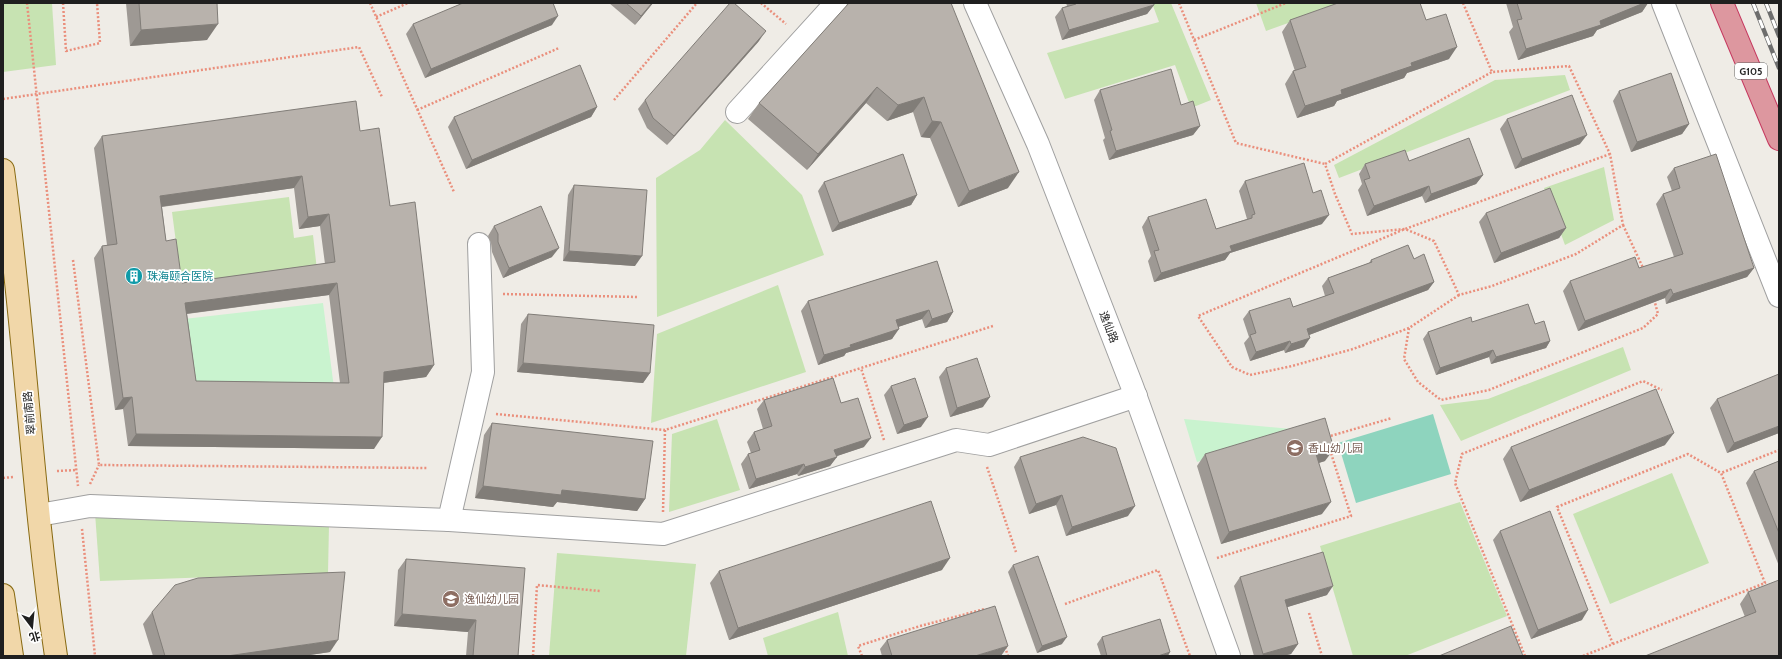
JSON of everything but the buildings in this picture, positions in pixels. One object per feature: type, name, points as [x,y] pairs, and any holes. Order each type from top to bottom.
[{"type":"highway","name":"G105","points":[[1722,3],[1779,139]]},
{"type":"main road","name":"翠前南路","points":[[3,170],[13,248],[46,592],[56,656]]},
{"type":"main road","points":[[3,595],[12,656]]},
{"type":"street","points":[[737,112],[836,3]]},
{"type":"street","name":"逸仙路","points":[[975,3],[1038,144],[1136,396],[1229,656]]},
{"type":"street","points":[[1663,3],[1779,296]]},
{"type":"street","points":[[449,520],[483,372],[479,244]]},
{"type":"street","points":[[39,515],[90,506],[449,520],[663,534],[956,440],[989,445],[1136,396]]},
{"type":"path","points":[[26,3],[80,507],[94,656]]},
{"type":"path","points":[[64,3],[66,51],[100,43],[97,3]]},
{"type":"path","points":[[370,3],[454,192]]},
{"type":"path","points":[[376,17],[408,3]]},
{"type":"path","points":[[614,100],[697,3]]},
{"type":"path","points":[[761,3],[803,39]]},
{"type":"path","points":[[1179,3],[1236,143],[1325,164],[1492,72],[1569,66],[1610,154],[1623,225],[1647,276]]},
{"type":"path","points":[[1194,40],[1286,3]]},
{"type":"path","points":[[1463,3],[1492,72]]},
{"type":"path","points":[[3,99],[359,48],[382,97]]},
{"type":"path","points":[[418,110],[559,48]]},
{"type":"path","points":[[1610,154],[1405,229],[1198,316],[1232,367],[1250,375],[1292,366],[1353,348],[1409,328],[1459,295],[1492,286],[1576,254],[1623,225]]},
{"type":"path","points":[[1325,164],[1335,194],[1352,234],[1405,229],[1434,242],[1459,295]]},
{"type":"path","points":[[74,260],[99,465],[428,468]]},
{"type":"path","points":[[480,294],[637,297]]},
{"type":"path","points":[[1409,328],[1404,358],[1418,382],[1441,400],[1489,390],[1643,328],[1658,314],[1653,294]]},
{"type":"path","points":[[473,412],[665,430],[993,326]]},
{"type":"path","points":[[861,368],[891,461]]},
{"type":"path","points":[[1525,656],[1455,483],[1462,454],[1643,381],[1662,390]]},
{"type":"path","points":[[1196,564],[1351,516],[1326,437],[1392,418]]},
{"type":"path","points":[[663,534],[665,430]]},
{"type":"path","points":[[989,445],[987,468],[1016,552]]},
{"type":"path","points":[[1721,473],[1779,450]]},
{"type":"path","points":[[1583,656],[1765,583],[1721,473],[1688,454],[1557,507],[1612,644]]},
{"type":"path","points":[[1065,604],[1158,570],[1190,656]]},
{"type":"path","points":[[533,656],[538,585],[600,592]]},
{"type":"path","points":[[862,656],[858,646],[878,638],[985,609],[992,612]]},
{"type":"path","points":[[1308,613],[1322,656]]},
{"type":"path","points":[[1003,641],[1008,656]]},
{"type":"green space","points":[[3,3],[52,3],[56,65],[3,72]]},
{"type":"green space","points":[[1152,3],[1171,3],[1211,100],[1191,108],[1175,65],[1065,99],[1047,53],[1159,22]]},
{"type":"green space","points":[[1256,3],[1344,3],[1266,31]]},
{"type":"green space","points":[[1565,75],[1570,90],[1339,178],[1334,165],[1495,80]]},
{"type":"green space","points":[[725,120],[802,195],[824,255],[657,317],[656,178],[700,150]]},
{"type":"green space","points":[[1604,167],[1614,220],[1565,245],[1544,188]]},
{"type":"green space","points":[[289,197],[294,238],[313,235],[317,270],[182,288],[172,212]]},
{"type":"green space","points":[[778,285],[806,372],[651,423],[657,334]]},
{"type":"green space","points":[[323,303],[334,388],[193,386],[184,319]]},
{"type":"green space","points":[[1623,347],[1631,370],[1461,441],[1440,405],[1488,399]]},
{"type":"green space","points":[[1433,414],[1451,474],[1356,503],[1338,443]]},
{"type":"green space","points":[[717,419],[740,490],[669,512],[672,434]]},
{"type":"green space","points":[[1184,419],[1303,430],[1197,462]]},
{"type":"green space","points":[[1672,473],[1709,563],[1610,604],[1573,514]]},
{"type":"green space","points":[[1460,502],[1507,616],[1405,656],[1353,656],[1320,546]]},
{"type":"green space","points":[[95,513],[329,525],[328,573],[100,581]]},
{"type":"green space","points":[[557,553],[696,564],[686,656],[549,656]]},
{"type":"green space","points":[[838,612],[848,656],[768,656],[763,638]]},
{"type":"railway","points":[[1753,3],[1779,68]]},
{"type":"railway","points":[[1766,3],[1779,36]]},
{"type":"place","name":"珠海颐合医院","points":[[134,276]]},
{"type":"place","name":"香山幼儿园","points":[[1295,448]]},
{"type":"place","name":"逸仙幼儿园","points":[[451,599]]}]
